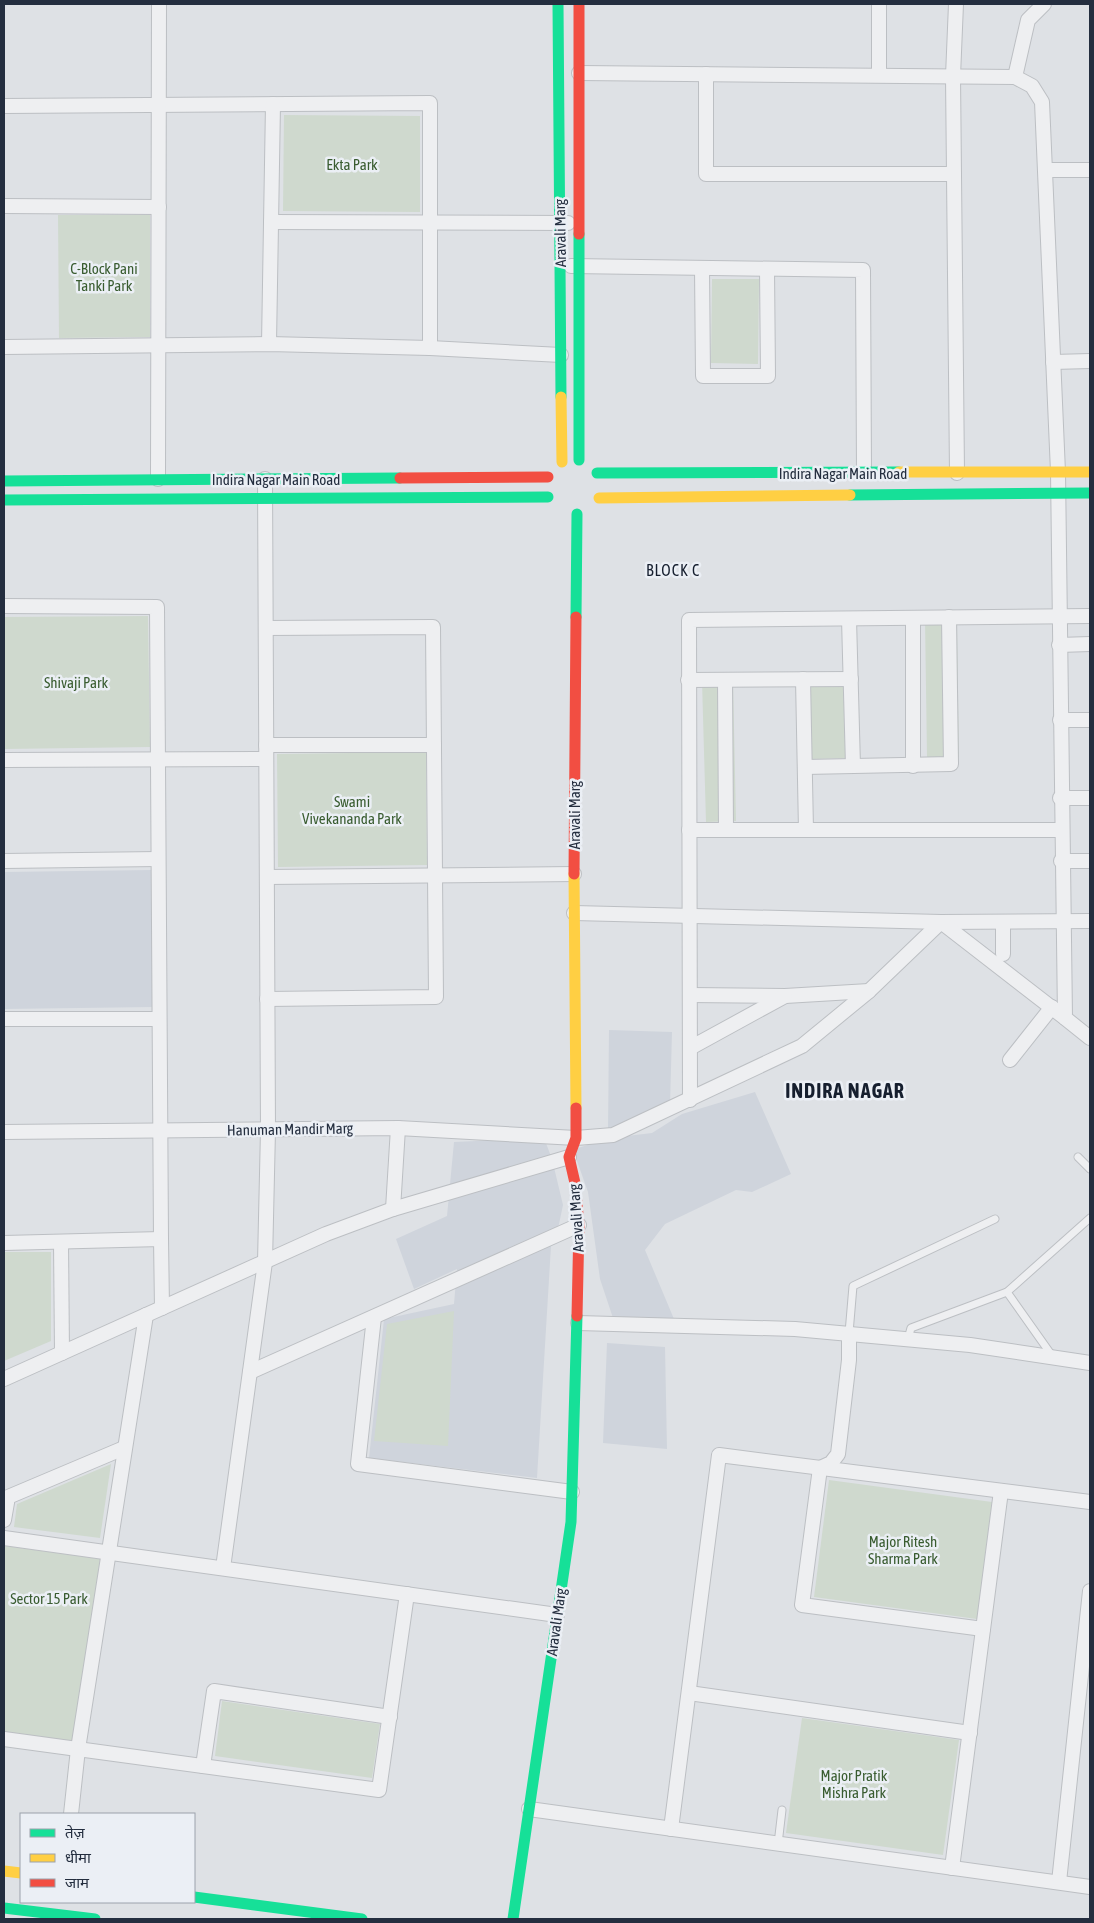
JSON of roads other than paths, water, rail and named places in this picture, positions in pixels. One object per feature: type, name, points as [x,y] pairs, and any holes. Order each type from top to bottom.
[{"type":"main road","name":"Aravali Marg","points":[[558,4],[562,462]]},
{"type":"main road","name":"Aravali Marg","points":[[579,4],[579,460]]},
{"type":"main road","points":[[548,477],[551,471],[562,462],[579,460],[588,464],[590,498]]},
{"type":"main road","name":"Indira Nagar Main Road","points":[[590,498],[864,472],[1090,472]]},
{"type":"main road","name":"Indira Nagar Main Road","points":[[4,481],[548,477],[546,483],[550,502],[265,498],[4,500]]},
{"type":"main road","name":"Indira Nagar Main Road","points":[[590,498],[1090,493]]},
{"type":"main road","name":"Aravali Marg","points":[[512,1919],[571,1522],[578,1323],[579,1225],[575,1184],[569,1157],[576,1138],[574,874],[590,498]]},
{"type":"main road","points":[[4,1871],[20,1873]]},
{"type":"main road","points":[[195,1897],[362,1919]]},
{"type":"main road","points":[[4,1908],[94,1919]]},
{"type":"street","points":[[158,479],[159,4]]},
{"type":"street","points":[[878,4],[879,75]]},
{"type":"street","points":[[956,4],[953,76],[957,473]]},
{"type":"street","points":[[1015,77],[1028,20],[1044,4]]},
{"type":"street","points":[[579,73],[1015,77],[1032,86],[1042,102],[1058,472],[1060,798],[1065,1018]]},
{"type":"street","points":[[706,74],[706,174],[954,174]]},
{"type":"street","points":[[4,106],[430,103],[430,348]]},
{"type":"street","points":[[269,344],[272,104]]},
{"type":"street","points":[[1046,170],[1090,170]]},
{"type":"street","points":[[4,206],[159,207]]},
{"type":"street","points":[[271,222],[579,223]]},
{"type":"street","points":[[560,266],[863,270],[864,472]]},
{"type":"street","points":[[702,268],[703,376],[768,376],[768,269]]},
{"type":"street","points":[[4,347],[269,344],[430,348],[561,355]]},
{"type":"street","points":[[1053,362],[1090,361]]},
{"type":"street","points":[[223,1568],[265,1262],[268,999],[265,479]]},
{"type":"street","points":[[4,606],[157,606],[162,1308]]},
{"type":"street","points":[[690,1100],[689,620],[1090,616]]},
{"type":"street","points":[[805,767],[948,765],[953,761],[950,617]]},
{"type":"street","points":[[913,618],[913,766]]},
{"type":"street","points":[[849,619],[853,766]]},
{"type":"street","points":[[266,628],[433,627],[436,997],[268,999]]},
{"type":"street","points":[[1059,645],[1090,644]]},
{"type":"street","points":[[803,679],[806,830]]},
{"type":"street","points":[[688,680],[851,679]]},
{"type":"street","points":[[725,680],[726,830]]},
{"type":"street","points":[[1060,720],[1090,720]]},
{"type":"street","points":[[4,760],[158,759],[266,752],[434,745]]},
{"type":"street","points":[[1060,798],[1090,798]]},
{"type":"street","points":[[689,830],[1061,830]]},
{"type":"street","points":[[4,861],[158,859]]},
{"type":"street","points":[[1061,861],[1090,861]]},
{"type":"street","points":[[267,877],[574,874]]},
{"type":"street","points":[[574,913],[941,922],[1090,921]]},
{"type":"street","points":[[941,922],[1090,1038]]},
{"type":"street","name":"Hanuman Mandir Marg","points":[[4,1132],[398,1128],[576,1138],[613,1135],[802,1046],[869,991],[941,922]]},
{"type":"street","points":[[1003,922],[1003,954]]},
{"type":"street","points":[[690,995],[786,996],[869,991]]},
{"type":"street","points":[[690,1048],[786,996]]},
{"type":"street","points":[[1010,1060],[1052,1007]]},
{"type":"street","points":[[4,1019],[159,1018]]},
{"type":"street","points":[[393,1210],[398,1128]]},
{"type":"street","points":[[4,1379],[326,1234],[393,1210],[569,1157]]},
{"type":"street","points":[[250,1372],[579,1225]]},
{"type":"street","points":[[4,1243],[161,1239]]},
{"type":"street","points":[[61,1242],[62,1353]]},
{"type":"street","points":[[71,1813],[78,1749],[146,1315]]},
{"type":"street","points":[[374,1317],[358,1464],[572,1492]]},
{"type":"street","points":[[578,1323],[795,1329],[849,1333],[970,1345],[1090,1363]]},
{"type":"street","points":[[820,1468],[831,1463],[838,1454],[849,1360],[849,1333]]},
{"type":"street","points":[[4,1520],[8,1497],[124,1448]]},
{"type":"street","points":[[671,1829],[719,1455],[1090,1502]]},
{"type":"street","points":[[820,1468],[802,1605],[983,1629]]},
{"type":"street","points":[[952,1868],[1001,1491]]},
{"type":"street","points":[[4,1538],[557,1615]]},
{"type":"street","points":[[1059,1882],[1088,1638],[1090,1590]]},
{"type":"street","points":[[4,1740],[378,1790],[408,1594]]},
{"type":"street","points":[[203,1766],[214,1691],[390,1717]]},
{"type":"street","points":[[689,1693],[970,1733]]},
{"type":"street","points":[[529,1810],[1090,1887]]},
{"type":"lane","points":[[1078,1157],[1090,1170]]},
{"type":"lane","points":[[908,1340],[911,1328],[1008,1292],[1090,1218]]},
{"type":"lane","points":[[849,1333],[853,1286],[995,1219]]},
{"type":"lane","points":[[1008,1292],[1053,1358]]},
{"type":"lane","points":[[778,1844],[782,1810]]},
{"type":"district","name":"BLOCK C","points":[[673,570]]},
{"type":"district","name":"INDIRA NAGAR","points":[[845,1090]]},
{"type":"park label","name":"Ekta Park","points":[[352,164]]},
{"type":"park label","name":"C-Block Pani Tanki Park","points":[[104,276]]},
{"type":"park label","name":"Shivaji Park","points":[[76,682]]},
{"type":"park label","name":"Swami Vivekananda Park","points":[[352,810]]},
{"type":"park label","name":"Major Ritesh Sharma Park","points":[[903,1550]]},
{"type":"park label","name":"Sector 15 Park","points":[[49,1598]]},
{"type":"park label","name":"Major Pratik Mishra Park","points":[[854,1784]]}]
